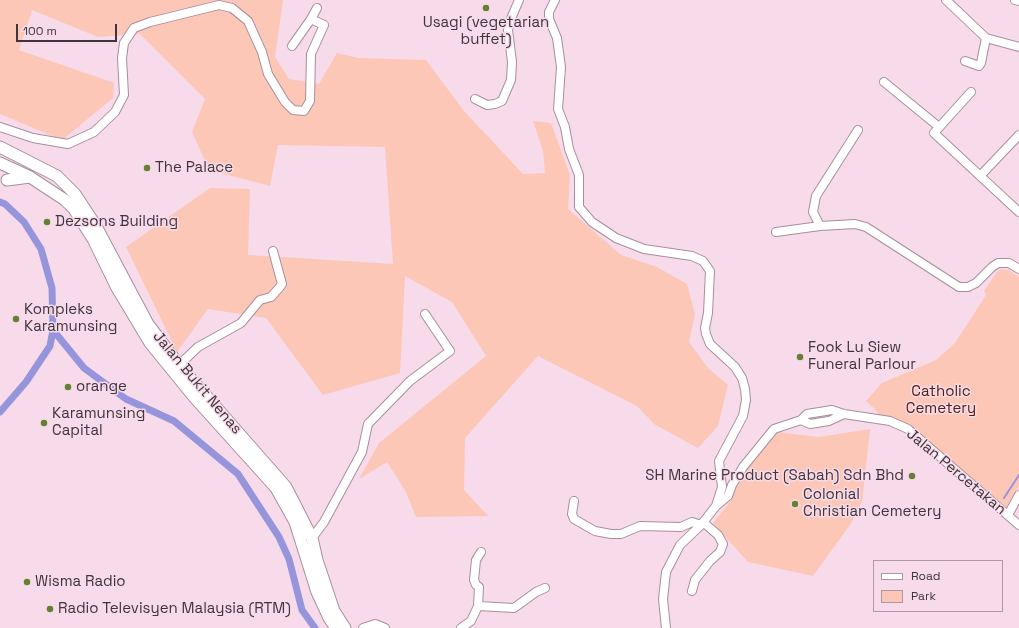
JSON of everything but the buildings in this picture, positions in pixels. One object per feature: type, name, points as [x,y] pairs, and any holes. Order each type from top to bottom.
[{"type":"main road","name":"Jalan Bukit Nenas","points":[[0,147],[53,173],[75,194],[96,226],[148,324],[179,365],[286,486],[312,538],[317,560],[334,611],[345,628]]},
{"type":"main road","points":[[0,152],[9,158],[11,167]]},
{"type":"main road","name":"Jalan Bukit Nenas","points":[[0,163],[30,177],[65,200],[74,209],[93,239],[117,288],[150,343],[194,396],[276,488],[295,522],[317,592],[328,618],[336,628]]},
{"type":"main road","points":[[7,180],[30,177]]},
{"type":"street","points":[[475,99],[487,105],[495,104],[502,100],[511,80],[512,62],[508,30],[510,21],[519,0]]},
{"type":"street","points":[[555,0],[549,19],[557,38],[561,67],[558,109],[566,127],[569,149],[579,175],[580,207],[592,222],[616,238],[644,250],[692,256],[703,261],[710,271],[709,306],[705,328],[706,334],[710,344],[727,357],[742,378],[746,400],[740,423],[725,447],[719,461],[722,487],[716,506],[702,523],[680,545],[666,572],[663,599],[666,628]]},
{"type":"street","points":[[946,0],[986,38],[1019,47]]},
{"type":"street","points":[[1015,0],[1019,1]]},
{"type":"street","points":[[0,127],[33,138],[68,144],[94,132],[105,123],[120,104],[124,95],[122,58],[124,43],[134,28],[150,22],[219,5],[232,8],[248,21],[262,52],[268,74],[285,102],[293,110],[304,111],[310,101],[311,54],[324,25],[311,19]]},
{"type":"street","points":[[292,46],[317,8]]},
{"type":"street","points":[[965,61],[978,66],[981,63],[986,38]]},
{"type":"street","points":[[884,82],[936,130],[980,176],[1019,212]]},
{"type":"street","points":[[936,130],[971,92]]},
{"type":"street","points":[[820,226],[813,212],[816,196],[858,130]]},
{"type":"street","points":[[980,176],[1019,135]]},
{"type":"street","points":[[776,232],[820,226],[855,224],[866,227],[959,287],[968,287],[976,283],[998,263],[1009,263],[1019,269]]},
{"type":"street","points":[[179,365],[198,347],[241,323],[260,300],[271,297],[279,288],[282,284],[273,251]]},
{"type":"street","points":[[312,538],[324,522],[362,452],[368,424],[410,381],[450,351],[426,314]]},
{"type":"street","name":"Jalan Percetakan","points":[[716,506],[725,500],[743,467],[774,429],[801,420],[810,424],[823,422],[844,414],[890,421],[908,429],[1019,525]]},
{"type":"street","points":[[1008,515],[1019,495]]},
{"type":"street","points":[[574,500],[572,514],[574,519],[595,531],[621,534],[640,526],[681,527],[692,522],[702,523],[718,535],[723,544],[720,552],[710,561],[695,580],[692,591]]},
{"type":"street","points":[[461,628],[471,621],[478,606],[479,587],[476,585],[474,580],[476,560],[481,552]]},
{"type":"street","points":[[478,606],[514,608],[536,592],[545,588]]},
{"type":"street","points":[[363,628],[375,624],[385,628]]},
{"type":"green space","points":[[0,0],[283,0],[275,57],[289,79],[319,84],[337,53],[358,58],[426,60],[464,111],[523,174],[545,173],[543,151],[533,121],[551,123],[570,175],[568,209],[621,255],[657,267],[687,284],[695,314],[689,342],[708,368],[728,385],[718,426],[698,448],[654,424],[637,406],[538,356],[465,438],[464,490],[488,516],[416,517],[406,492],[387,462],[359,479],[379,443],[486,356],[452,302],[405,276],[400,373],[323,395],[266,318],[208,309],[177,352],[126,247],[210,188],[250,189],[248,255],[393,264],[385,147],[278,145],[270,186],[209,170],[192,132],[205,99],[140,34],[98,37],[32,10],[19,50],[114,83],[113,98],[62,140],[0,114]]},
{"type":"green space","name":"Catholic Cemetery","points":[[1001,269],[1009,270],[1019,277],[1019,486],[1005,509],[890,418],[878,414],[876,410],[866,401],[882,383],[936,360],[955,343],[986,295],[984,291],[996,273]]},
{"type":"green space","name":"Colonial Christian Cemetery","points":[[870,429],[862,502],[850,525],[813,576],[748,562],[713,523],[733,498],[735,488],[748,467],[777,432],[819,437]]},
{"type":"waterway","points":[[0,202],[5,204],[24,222],[41,249],[52,288],[53,330],[50,346],[26,382],[0,412]]},
{"type":"waterway","points":[[53,330],[84,368],[126,399],[174,421],[238,474],[279,537],[289,559],[302,610],[315,628]]},
{"type":"waterway","points":[[1004,498],[1019,475]]},
{"type":"place","name":"Usagi (vegetarian buffet)","points":[[486,8]]},
{"type":"place","name":"The Palace","points":[[147,168]]},
{"type":"place","name":"Dezsons Building","points":[[47,222]]},
{"type":"place","name":"Kompleks Karamunsing","points":[[16,319]]},
{"type":"place","name":"Fook Lu Siew Funeral Parlour","points":[[800,357]]},
{"type":"place","name":"orange","points":[[68,387]]},
{"type":"place","name":"Karamunsing Capital","points":[[44,423]]},
{"type":"place","name":"SH Marine Product (Sabah) Sdn Bhd","points":[[912,476]]},
{"type":"place","name":"Colonial Christian Cemetery","points":[[795,504]]},
{"type":"place","name":"Wisma Radio","points":[[27,582]]},
{"type":"place","name":"Radio Televisyen Malaysia (RTM)","points":[[50,609]]}]
